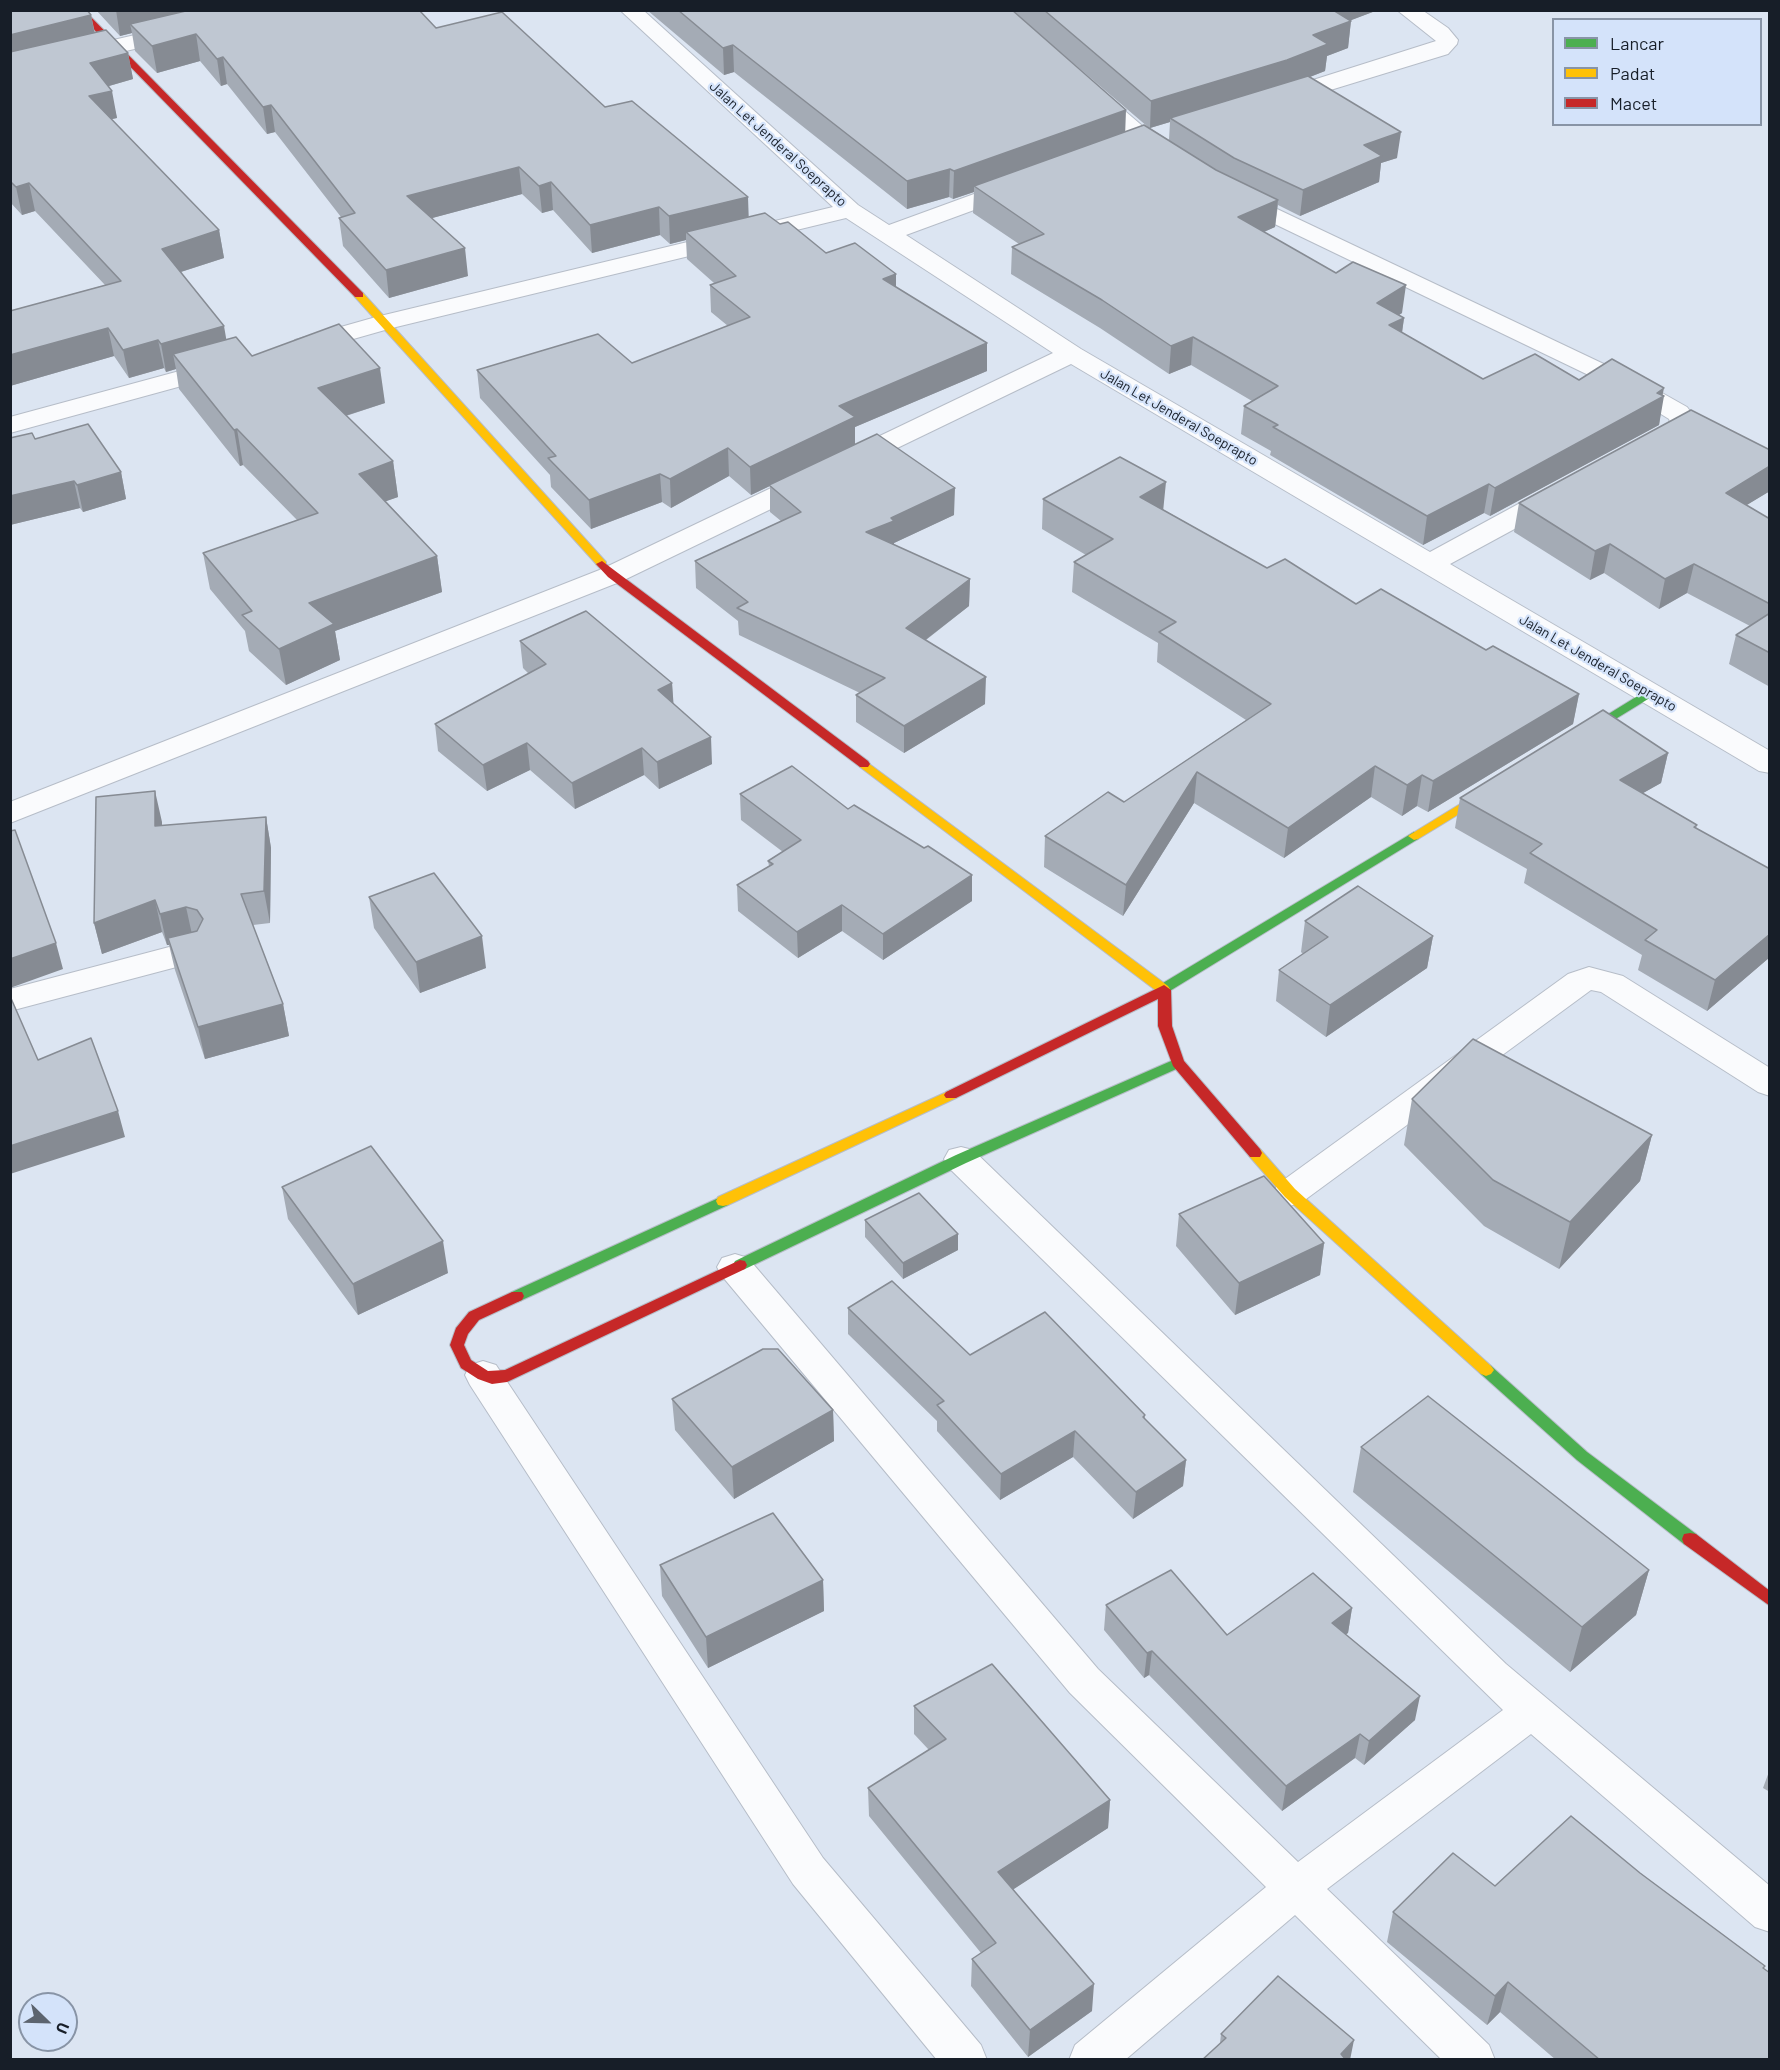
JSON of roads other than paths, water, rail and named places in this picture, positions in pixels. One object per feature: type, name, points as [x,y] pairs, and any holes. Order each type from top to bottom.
[{"type":"street","points":[[79,10],[113,48],[385,322],[612,575],[1164,990]]},
{"type":"street","name":"Jalan Let Jenderal Soeprapto","points":[[630,10],[850,210],[1072,354],[1770,764]]},
{"type":"street","points":[[1259,105],[1440,49],[1446,44],[1447,40],[1440,33],[1407,10]]},
{"type":"street","points":[[10,71],[202,26]]},
{"type":"street","points":[[1074,79],[1145,140],[1203,178],[1639,390],[1682,417],[1684,420],[1678,429],[1636,451]]},
{"type":"street","points":[[887,234],[1033,181]]},
{"type":"street","points":[[283,350],[385,322],[850,210]]},
{"type":"street","points":[[10,813],[612,575],[1072,354]]},
{"type":"street","points":[[10,425],[237,363]]},
{"type":"street","points":[[1429,564],[1574,485]]},
{"type":"street","points":[[1558,749],[1649,693]]},
{"type":"street","points":[[1178,1063],[961,1159],[514,1373],[499,1378],[483,1375],[466,1364],[458,1346],[461,1332],[474,1316],[962,1090],[1164,990],[1507,780]]},
{"type":"street","points":[[10,1000],[192,952]]},
{"type":"street","points":[[1290,1193],[1580,982],[1589,978],[1608,981],[1770,1084]]},
{"type":"street","points":[[1164,990],[1165,1026],[1178,1063],[1290,1193],[1582,1456],[1770,1600]]},
{"type":"street","points":[[961,1159],[1492,1676],[1770,1913]]},
{"type":"street","points":[[735,1267],[1084,1681],[1473,2060]]},
{"type":"street","points":[[483,1375],[808,1871],[965,2060]]},
{"type":"street","points":[[1091,2060],[1296,1888],[1533,1710]]}]
